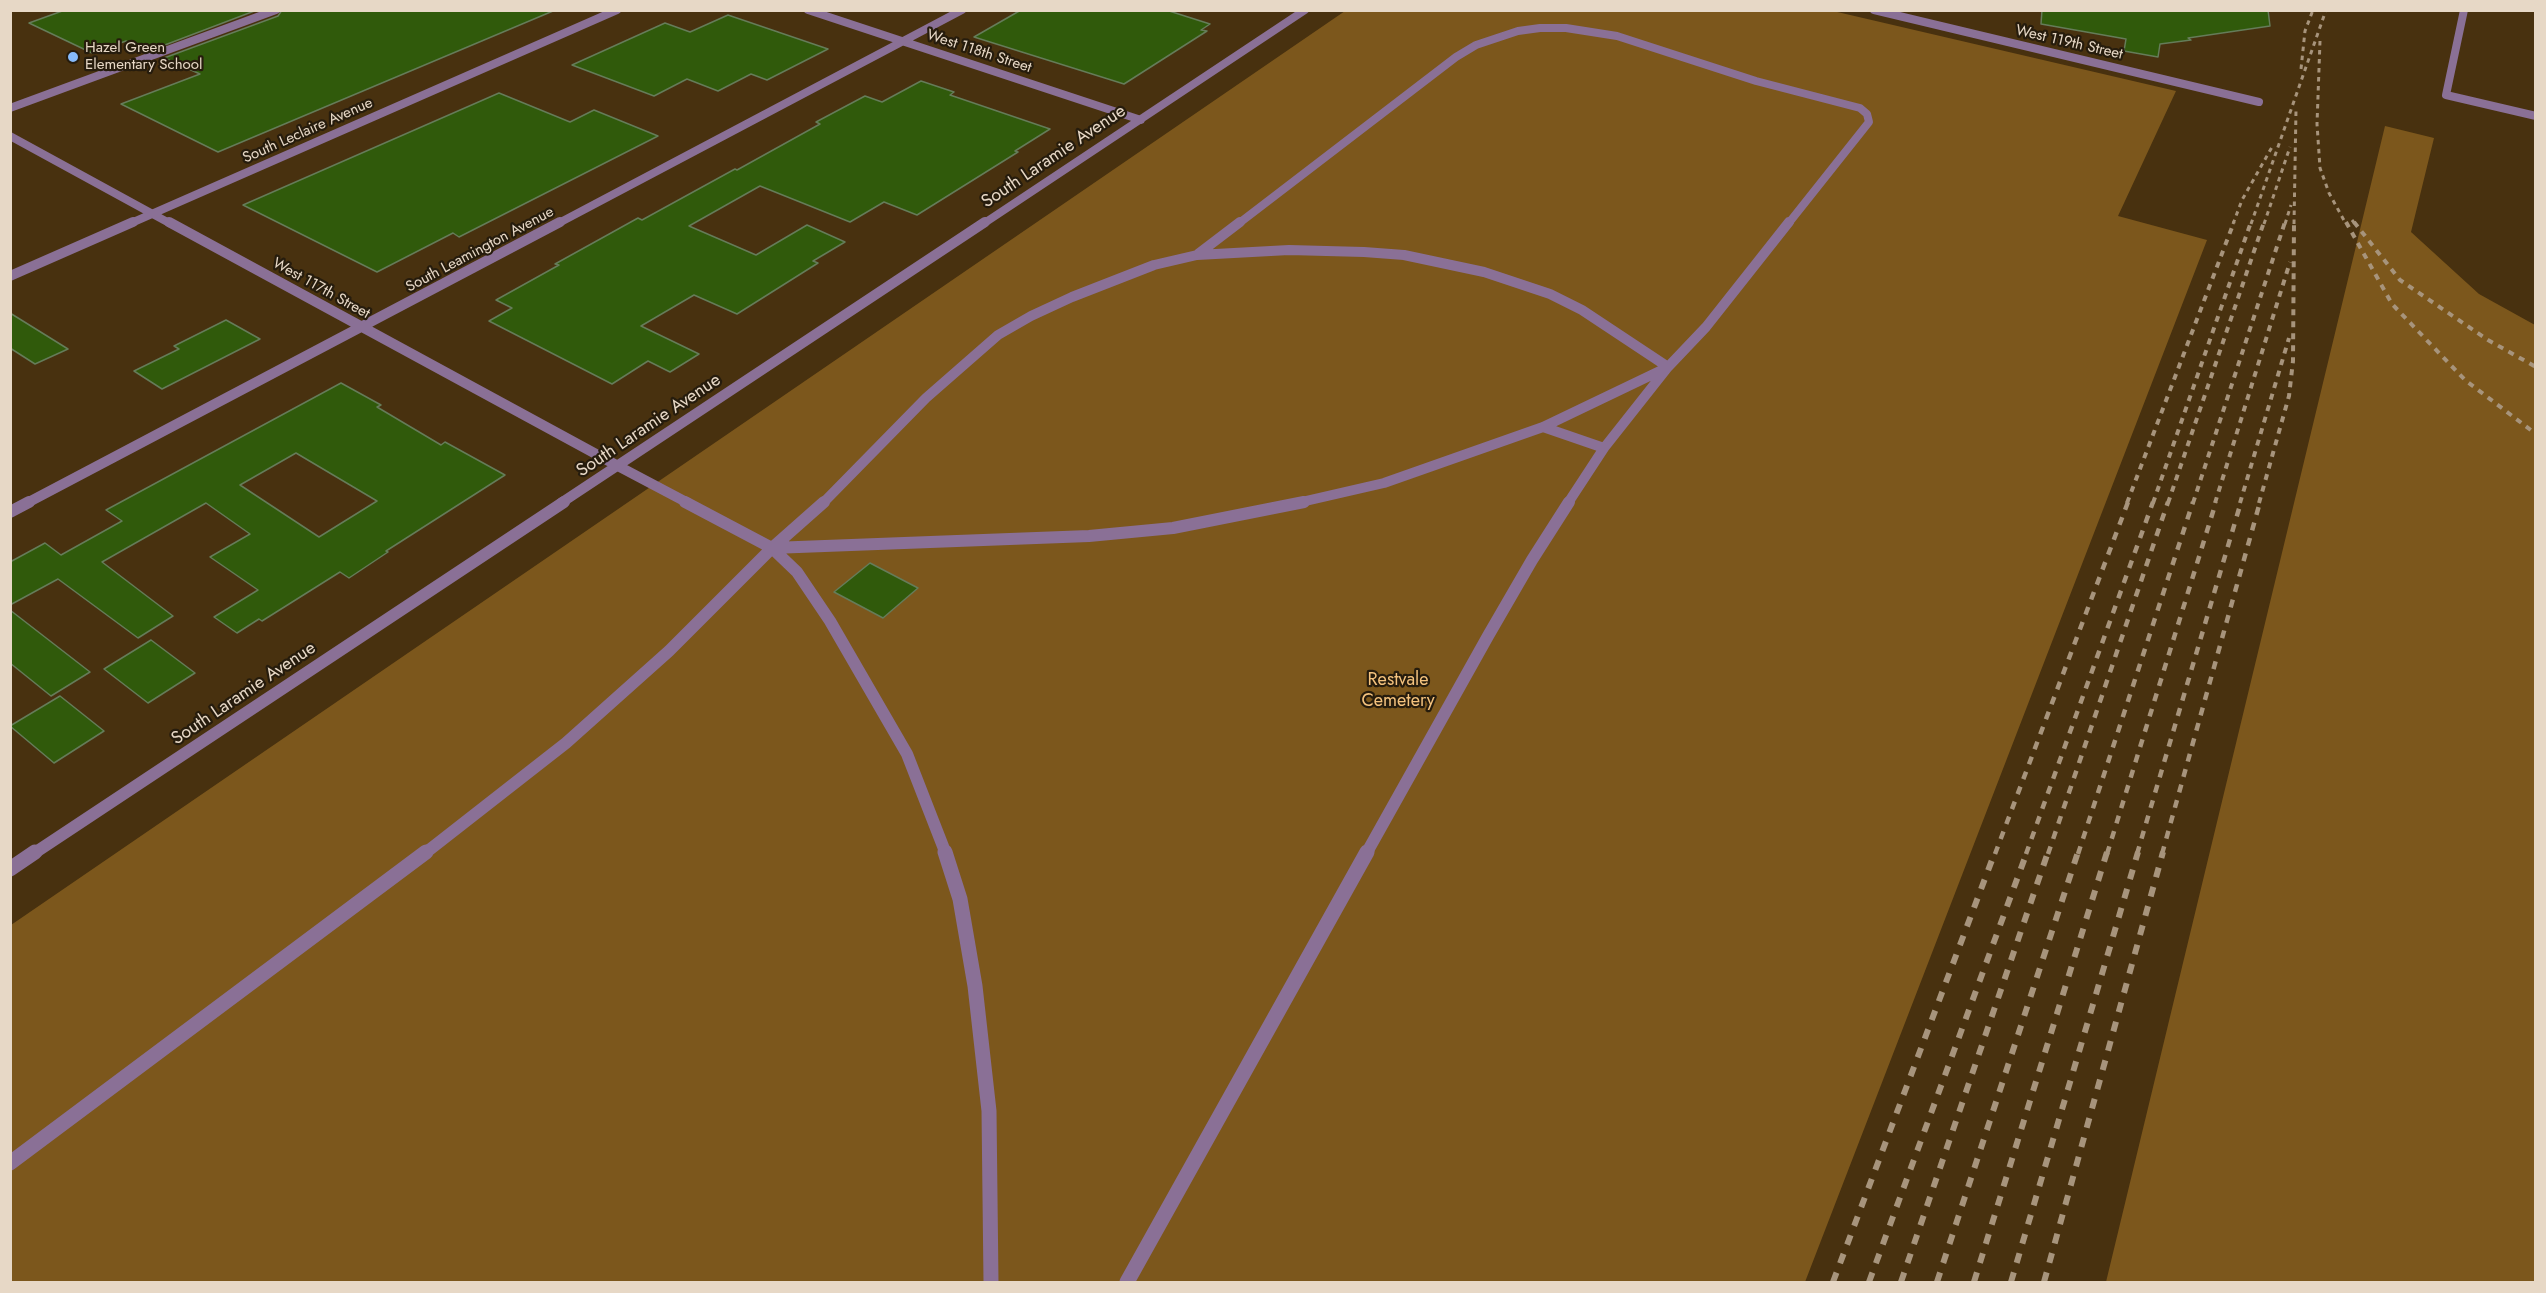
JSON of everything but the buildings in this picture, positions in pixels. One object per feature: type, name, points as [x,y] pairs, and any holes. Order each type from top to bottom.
[{"type":"street","points":[[10,108],[276,10]]},
{"type":"street","name":"South Leclaire Avenue","points":[[10,276],[617,10]]},
{"type":"street","name":"West 118th Street","points":[[808,10],[1140,120]]},
{"type":"street","name":"South Leamington Avenue","points":[[10,512],[962,10]]},
{"type":"street","name":"South Laramie Avenue","points":[[10,869],[1305,10]]},
{"type":"street","name":"West 119th Street","points":[[1874,10],[2259,102]]},
{"type":"street","points":[[2464,10],[2446,95],[2535,116]]},
{"type":"street","points":[[1127,1282],[1532,560],[1604,448],[1668,367],[1706,327],[1869,122],[1867,114],[1860,108],[1756,81],[1617,36],[1566,28],[1518,31],[1476,45],[1456,57],[1197,255]]},
{"type":"street","name":"West 117th Street","points":[[10,136],[361,328],[772,548],[797,572],[830,621],[907,754],[938,830],[960,899],[975,986],[989,1111],[991,1282]]},
{"type":"street","points":[[10,1163],[428,851],[566,743],[669,651],[772,548],[816,510],[926,398],[998,335],[1030,316],[1154,265],[1197,255],[1289,250],[1355,251],[1404,255],[1484,272],[1550,294],[1582,310],[1668,367]]},
{"type":"street","points":[[772,548],[1089,536],[1173,528],[1271,510],[1384,483],[1543,427],[1668,367]]},
{"type":"street","points":[[1543,427],[1604,448]]},
{"type":"green space","name":"Restvale Cemetery","points":[[1345,11],[1833,11],[2176,91],[2118,216],[2207,240],[1805,1282],[11,1282],[11,925]]},
{"type":"green space","points":[[2385,126],[2434,138],[2411,232],[2479,294],[2535,325],[2535,1282],[2106,1282]]},
{"type":"railway","points":[[2301,69],[2305,31],[2313,10]]},
{"type":"railway","points":[[2251,224],[2326,10]]},
{"type":"railway","points":[[2320,41],[2317,124],[2320,168],[2329,193],[2346,224]]},
{"type":"railway","points":[[2294,224],[2296,110]]},
{"type":"railway","points":[[2233,224],[2242,200],[2272,147]]},
{"type":"railway","points":[[2264,224],[2290,147]]},
{"type":"railway","points":[[2285,224],[2291,205]]},
{"type":"railway","points":[[2352,220],[2355,224]]},
{"type":"railway","points":[[2127,503],[2234,222]]},
{"type":"railway","points":[[2153,503],[2251,222]]},
{"type":"railway","points":[[2168,503],[2264,222]]},
{"type":"railway","points":[[2193,503],[2285,222]]},
{"type":"railway","points":[[2259,503],[2289,396],[2293,361],[2294,222]]},
{"type":"railway","points":[[2346,222],[2392,304],[2465,380],[2536,434]]},
{"type":"railway","points":[[2354,222],[2400,280],[2488,340],[2536,367]]},
{"type":"railway","points":[[2215,503],[2290,262]]},
{"type":"railway","points":[[2240,503],[2289,338]]},
{"type":"railway","points":[[1995,854],[2128,502]]},
{"type":"railway","points":[[2026,854],[2153,502]]},
{"type":"railway","points":[[2048,854],[2168,502]]},
{"type":"railway","points":[[2078,854],[2193,502]]},
{"type":"railway","points":[[2107,854],[2216,502]]},
{"type":"railway","points":[[2137,854],[2241,502]]},
{"type":"railway","points":[[2162,854],[2260,502]]},
{"type":"railway","points":[[1833,1282],[1995,852]]},
{"type":"railway","points":[[1869,1282],[2027,852]]},
{"type":"railway","points":[[1901,1282],[2048,852]]},
{"type":"railway","points":[[1937,1282],[2078,852]]},
{"type":"railway","points":[[1974,1282],[2107,852]]},
{"type":"railway","points":[[2011,1282],[2138,852]]},
{"type":"railway","points":[[2044,1282],[2163,852]]},
{"type":"place","name":"Hazel Green Elementary School","points":[[73,57]]}]
